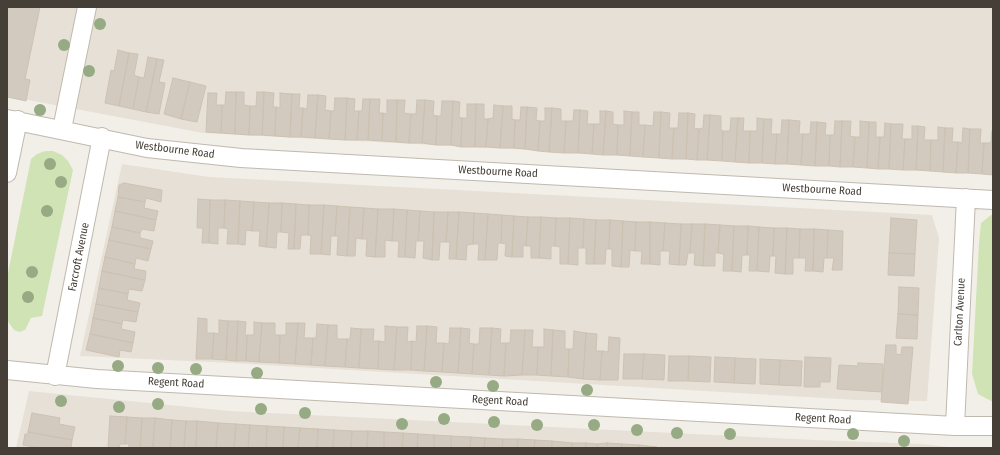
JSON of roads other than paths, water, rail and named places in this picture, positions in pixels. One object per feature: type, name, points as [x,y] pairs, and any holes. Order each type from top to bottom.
[{"type":"street","points":[[62,129],[87,7]]},
{"type":"street","points":[[7,173],[12,120]]},
{"type":"street","name":"Westbourne Road","points":[[12,120],[102,137],[147,148],[241,158],[993,200]]},
{"type":"street","name":"Farcroft Avenue","points":[[55,376],[102,137]]},
{"type":"street","name":"Carlton Avenue","points":[[955,426],[966,198]]},
{"type":"street","name":"Regent Road","points":[[8,376],[55,376],[955,426],[993,426]]}]
